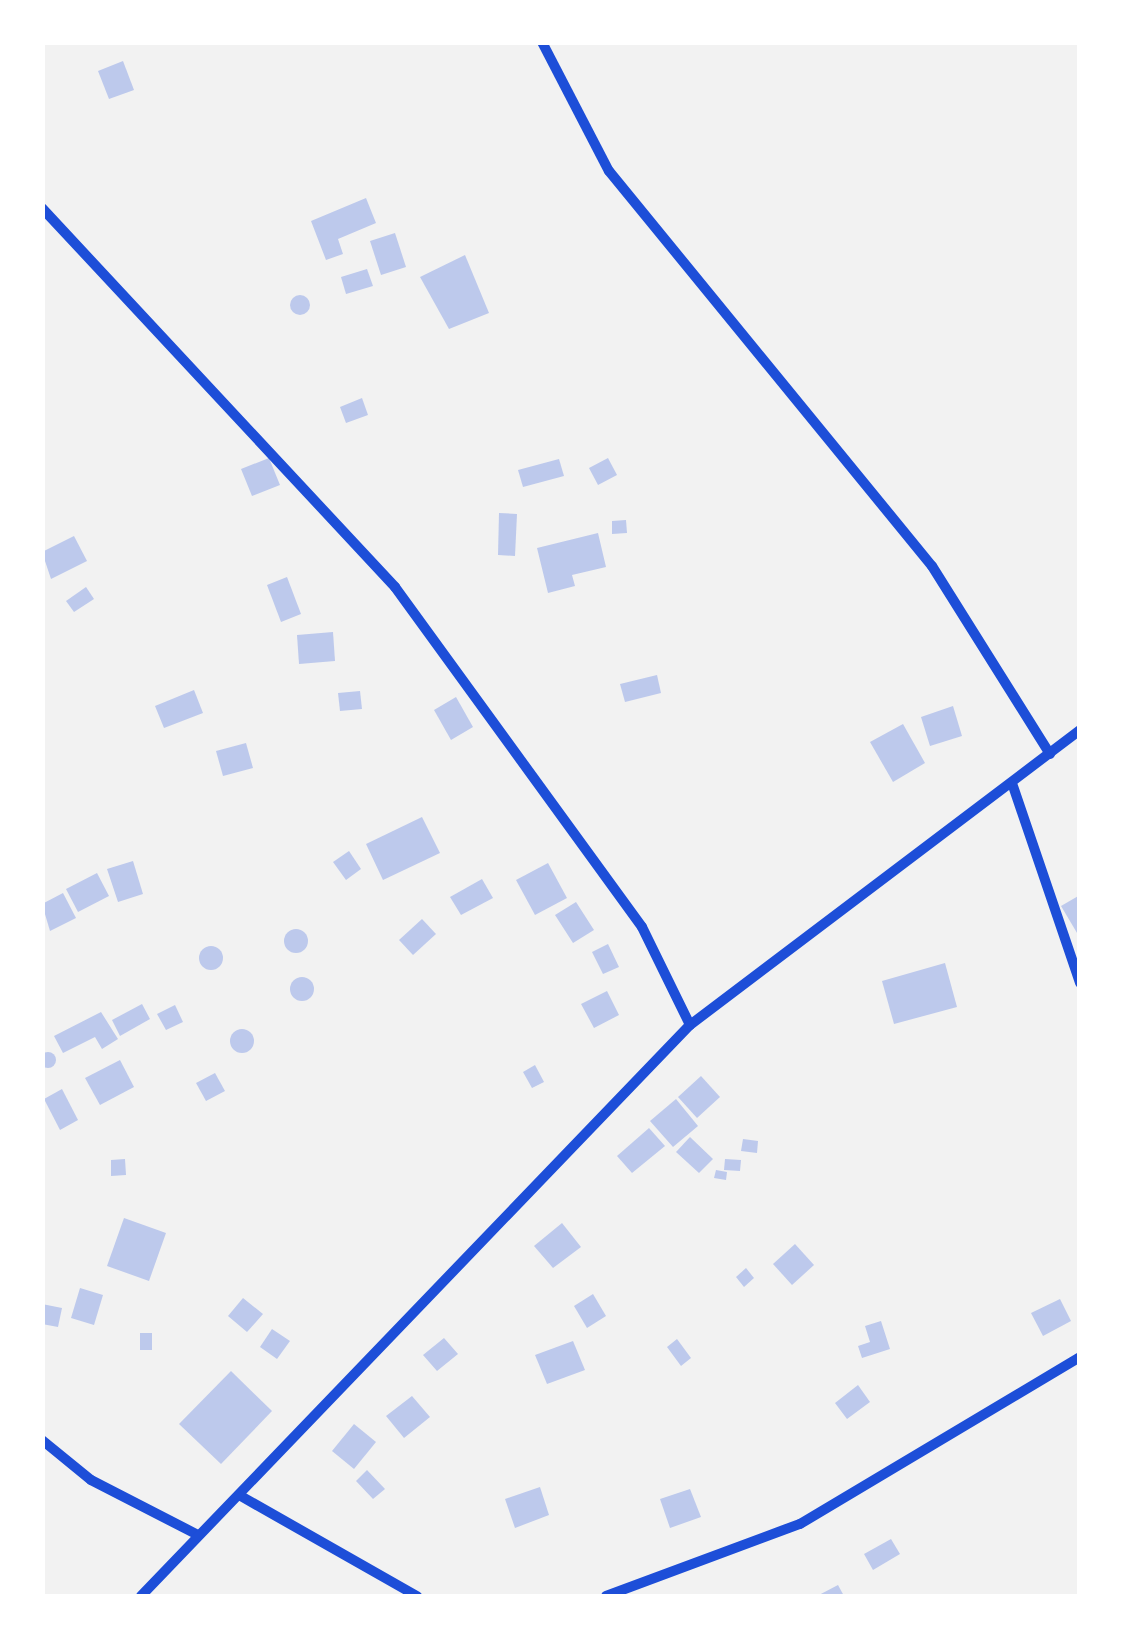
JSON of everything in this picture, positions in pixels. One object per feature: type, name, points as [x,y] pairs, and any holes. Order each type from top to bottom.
[{"type":"street","points":[[542,42],[609,171],[932,566],[1050,754]]},
{"type":"street","points":[[42,208],[396,587],[642,928],[690,1025]]},
{"type":"street","points":[[142,1596],[690,1025],[1013,786],[1080,730]]},
{"type":"street","points":[[1013,786],[1080,983]]},
{"type":"street","points":[[606,1596],[800,1524],[1080,1357]]},
{"type":"street","points":[[42,1440],[91,1480],[198,1535]]},
{"type":"street","points":[[239,1495],[417,1596]]},
{"type":"building","points":[[123,61],[134,90],[109,99],[98,71]]},
{"type":"building","points":[[366,198],[376,223],[338,239],[343,254],[326,260],[311,221]]},
{"type":"building","points":[[395,233],[406,267],[381,275],[370,241]]},
{"type":"building","points":[[465,255],[489,313],[449,329],[420,277]]},
{"type":"building","points":[[367,269],[373,286],[346,294],[341,277]]},
{"type":"building","points":[[300,295],[310,305],[300,315],[290,305]]},
{"type":"building","points":[[362,398],[368,415],[346,423],[340,407]]},
{"type":"building","points":[[269,458],[280,485],[252,496],[241,469]]},
{"type":"building","points":[[608,458],[617,475],[598,485],[589,468]]},
{"type":"building","points":[[559,459],[564,476],[523,487],[518,470]]},
{"type":"building","points":[[499,513],[517,514],[515,556],[498,555]]},
{"type":"building","points":[[626,520],[627,533],[612,534],[612,521]]},
{"type":"building","points":[[598,533],[606,567],[572,575],[575,586],[548,593],[537,548]]},
{"type":"building","points":[[74,536],[87,561],[51,579],[42,552]]},
{"type":"building","points":[[287,577],[301,614],[281,622],[267,585]]},
{"type":"building","points":[[86,587],[94,599],[74,612],[66,601]]},
{"type":"building","points":[[333,632],[335,661],[299,664],[297,635]]},
{"type":"building","points":[[657,675],[661,693],[625,702],[620,684]]},
{"type":"building","points":[[194,690],[203,713],[164,728],[155,706]]},
{"type":"building","points":[[360,691],[362,709],[340,711],[338,693]]},
{"type":"building","points":[[456,697],[473,727],[451,740],[434,710]]},
{"type":"building","points":[[953,706],[962,736],[930,746],[921,717]]},
{"type":"building","points":[[903,724],[925,763],[893,782],[870,742]]},
{"type":"building","points":[[246,743],[253,768],[223,776],[216,751]]},
{"type":"building","points":[[422,817],[440,853],[383,880],[366,844]]},
{"type":"building","points":[[349,851],[361,869],[346,880],[333,862]]},
{"type":"building","points":[[133,861],[143,894],[118,902],[107,869]]},
{"type":"building","points":[[548,863],[567,898],[535,915],[516,880]]},
{"type":"building","points":[[97,873],[109,896],[78,912],[66,889]]},
{"type":"building","points":[[482,879],[493,898],[461,915],[450,897]]},
{"type":"building","points":[[63,893],[76,918],[50,931],[42,904]]},
{"type":"building","points":[[1080,895],[1080,938],[1061,906]]},
{"type":"building","points":[[576,902],[594,930],[573,943],[555,915]]},
{"type":"building","points":[[422,919],[436,934],[413,955],[399,940]]},
{"type":"building","points":[[296,929],[305,932],[305,950],[296,953],[287,950],[284,941],[287,932]]},
{"type":"building","points":[[608,944],[619,967],[603,974],[592,952]]},
{"type":"building","points":[[211,946],[220,949],[220,967],[211,970],[202,967],[199,958],[202,949]]},
{"type":"building","points":[[945,963],[957,1007],[894,1024],[882,981]]},
{"type":"building","points":[[302,977],[314,989],[302,1001],[290,989]]},
{"type":"building","points":[[607,991],[619,1015],[594,1028],[581,1004]]},
{"type":"building","points":[[142,1004],[150,1019],[120,1036],[112,1020]]},
{"type":"building","points":[[175,1005],[183,1022],[166,1030],[157,1014]]},
{"type":"building","points":[[101,1012],[118,1039],[102,1049],[95,1037],[63,1053],[54,1036]]},
{"type":"building","points":[[242,1029],[254,1041],[242,1053],[230,1041]]},
{"type":"building","points":[[48,1052],[56,1060],[48,1068],[40,1060]]},
{"type":"building","points":[[120,1060],[134,1087],[100,1105],[85,1078]]},
{"type":"building","points":[[535,1065],[544,1082],[532,1088],[523,1072]]},
{"type":"building","points":[[215,1073],[225,1091],[206,1101],[196,1083]]},
{"type":"building","points":[[701,1076],[720,1097],[697,1118],[678,1097]]},
{"type":"building","points":[[62,1089],[78,1120],[60,1130],[44,1099]]},
{"type":"building","points":[[676,1099],[698,1126],[673,1147],[650,1121]]},
{"type":"building","points":[[649,1128],[665,1146],[632,1173],[617,1156]]},
{"type":"building","points":[[690,1137],[713,1159],[699,1173],[676,1152]]},
{"type":"building","points":[[743,1139],[758,1141],[757,1153],[741,1151]]},
{"type":"building","points":[[125,1159],[126,1175],[111,1176],[111,1160]]},
{"type":"building","points":[[725,1159],[741,1160],[740,1171],[724,1170]]},
{"type":"building","points":[[716,1170],[727,1172],[726,1180],[714,1178]]},
{"type":"building","points":[[124,1218],[166,1233],[149,1281],[107,1266]]},
{"type":"building","points":[[562,1223],[581,1247],[553,1268],[534,1246]]},
{"type":"building","points":[[795,1244],[814,1265],[792,1285],[773,1264]]},
{"type":"building","points":[[746,1268],[754,1278],[744,1287],[736,1277]]},
{"type":"building","points":[[80,1288],[103,1295],[94,1325],[71,1318]]},
{"type":"building","points":[[593,1294],[606,1316],[587,1328],[574,1306]]},
{"type":"building","points":[[243,1298],[263,1314],[247,1332],[228,1316]]},
{"type":"building","points":[[1060,1299],[1071,1321],[1043,1336],[1031,1313]]},
{"type":"building","points":[[42,1304],[62,1308],[58,1327],[42,1324]]},
{"type":"building","points":[[881,1321],[890,1349],[862,1358],[858,1346],[870,1342],[865,1326]]},
{"type":"building","points":[[272,1329],[290,1341],[277,1359],[260,1347]]},
{"type":"building","points":[[140,1333],[152,1333],[152,1350],[140,1350]]},
{"type":"building","points":[[444,1338],[458,1354],[437,1371],[423,1355]]},
{"type":"building","points":[[677,1339],[691,1358],[681,1366],[667,1347]]},
{"type":"building","points":[[573,1341],[585,1370],[547,1384],[535,1355]]},
{"type":"building","points":[[231,1371],[272,1411],[221,1464],[179,1424]]},
{"type":"building","points":[[858,1385],[870,1402],[847,1419],[835,1403]]},
{"type":"building","points":[[412,1396],[430,1417],[404,1438],[386,1416]]},
{"type":"building","points":[[354,1424],[376,1442],[354,1469],[332,1451]]},
{"type":"building","points":[[367,1470],[385,1489],[373,1499],[356,1481]]},
{"type":"building","points":[[540,1487],[549,1515],[515,1528],[505,1499]]},
{"type":"building","points":[[690,1489],[701,1517],[670,1528],[660,1499]]},
{"type":"building","points":[[891,1539],[900,1554],[873,1570],[864,1554]]},
{"type":"building","points":[[838,1585],[844,1596],[817,1596]]}]
